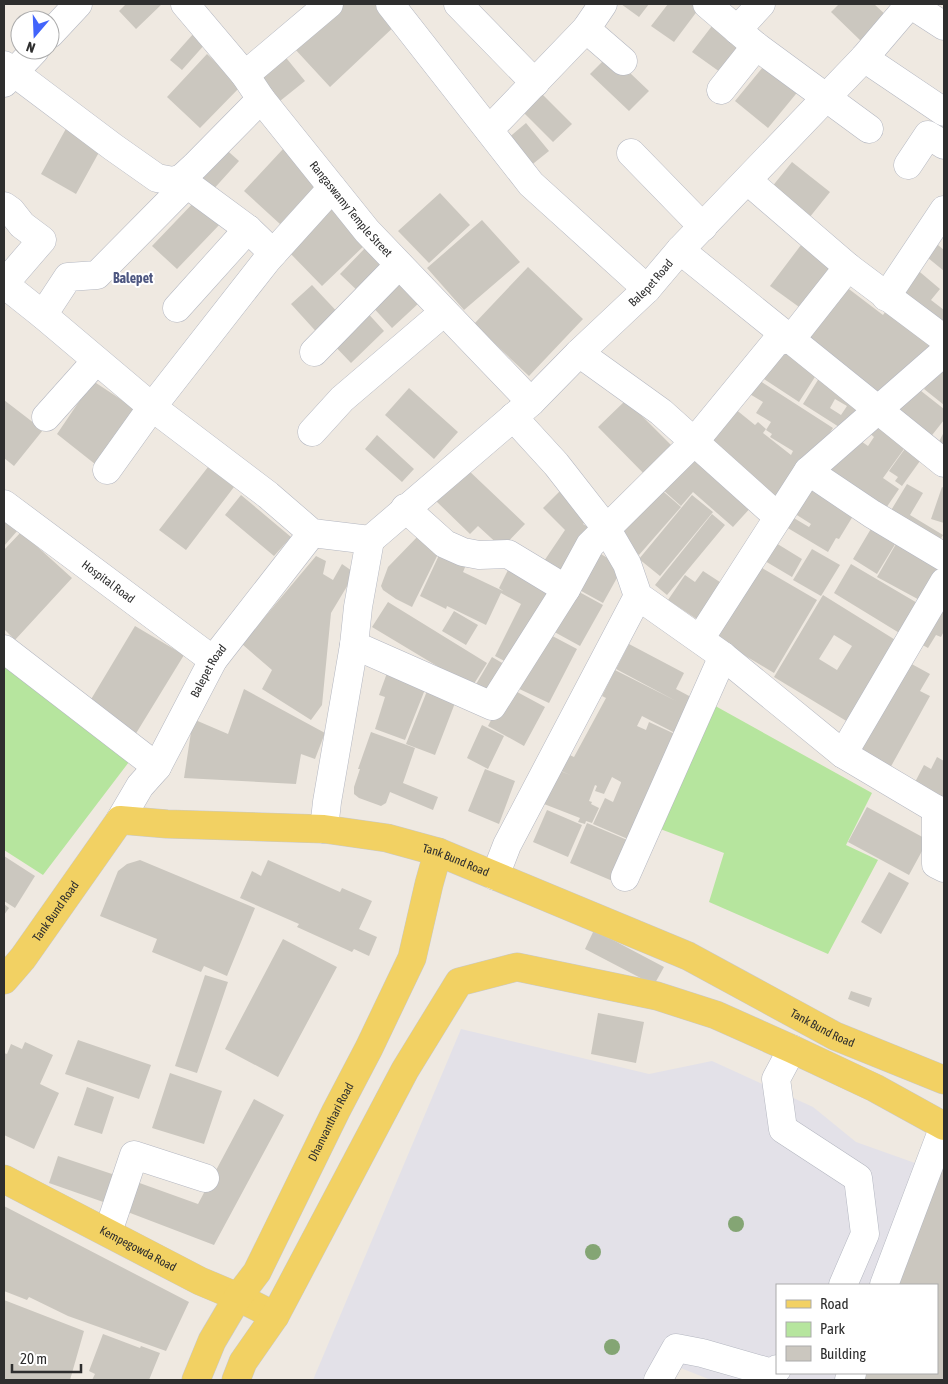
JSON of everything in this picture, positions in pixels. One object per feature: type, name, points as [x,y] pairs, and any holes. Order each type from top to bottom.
[{"type":"main road","name":"Tank Bund Road","points":[[4,980],[23,958],[120,820],[166,824],[324,829],[387,838],[438,852],[688,956],[835,1036],[944,1080]]},
{"type":"main road","name":"Dhanvanthari Road","points":[[196,1380],[212,1341],[238,1297],[257,1272],[412,958],[438,852]]},
{"type":"main road","points":[[236,1380],[243,1362],[275,1316],[405,1070],[460,982],[517,968],[657,996],[716,1014],[875,1088],[944,1126]]},
{"type":"main road","points":[[369,1048],[405,1070]]},
{"type":"main road","name":"Kempegowda Road","points":[[4,1179],[200,1281],[238,1297],[275,1316]]},
{"type":"street","name":"Rangaswamy Temple Street","points":[[185,4],[245,75],[261,99],[367,231],[444,312],[522,409],[556,464],[606,528],[627,564],[638,596]]},
{"type":"street","points":[[390,4],[531,184],[647,289]]},
{"type":"street","points":[[458,4],[535,83]]},
{"type":"street","points":[[489,130],[586,29],[603,4]]},
{"type":"street","points":[[707,4],[747,38],[869,129]]},
{"type":"street","points":[[722,90],[761,4]]},
{"type":"street","points":[[910,4],[944,26]]},
{"type":"street","name":"Balepet Road","points":[[370,540],[404,508],[522,409],[647,289],[680,250],[864,58],[910,4]]},
{"type":"street","points":[[245,75],[317,8]]},
{"type":"street","points":[[586,29],[623,61]]},
{"type":"street","points":[[864,58],[944,112]]},
{"type":"street","points":[[23,60],[7,74],[157,178],[185,181],[248,229],[273,253]]},
{"type":"street","points":[[43,315],[68,278],[97,275],[261,99]]},
{"type":"street","points":[[908,165],[928,135],[944,145]]},
{"type":"street","points":[[631,152],[703,227]]},
{"type":"street","points":[[748,181],[848,267],[944,339]]},
{"type":"street","points":[[107,470],[152,407],[273,253],[332,188]]},
{"type":"street","points":[[4,206],[42,240],[6,291],[43,315],[152,407],[268,495],[312,533],[370,540],[358,607],[354,645],[326,802],[324,829]]},
{"type":"street","points":[[886,297],[944,210]]},
{"type":"street","points":[[177,308],[248,229]]},
{"type":"street","points":[[680,250],[792,338],[944,463]]},
{"type":"street","points":[[314,352],[399,265]]},
{"type":"street","points":[[354,645],[492,706],[566,588],[590,545],[694,442],[776,342],[792,338],[848,267]]},
{"type":"street","points":[[312,432],[342,399],[444,312]]},
{"type":"street","points":[[700,639],[808,471],[880,410],[944,352]]},
{"type":"street","points":[[579,353],[661,412],[778,517]]},
{"type":"street","points":[[46,417],[96,360]]},
{"type":"street","points":[[808,471],[872,514],[944,558]]},
{"type":"street","name":"Hospital Road","points":[[4,504],[213,660]]},
{"type":"street","points":[[404,508],[445,544],[463,552],[479,555],[508,554],[566,588]]},
{"type":"street","name":"Balepet Road","points":[[120,820],[140,786],[157,767],[213,660],[312,533]]},
{"type":"street","points":[[843,754],[944,582]]},
{"type":"street","points":[[495,876],[507,845],[638,596],[723,656],[843,754],[940,811],[936,864],[944,868]]},
{"type":"street","points":[[4,649],[157,767]]},
{"type":"street","points":[[625,877],[723,656]]},
{"type":"street","points":[[792,1049],[776,1079],[783,1129],[858,1178],[865,1234],[843,1284]]},
{"type":"street","points":[[884,1284],[944,1126]]},
{"type":"street","points":[[108,1232],[134,1155],[205,1178]]},
{"type":"street","points":[[658,1380],[676,1348],[702,1353],[772,1373],[776,1370]]},
{"type":"shaded area","points":[[461,1029],[649,1074],[712,1061],[813,1107],[856,1142],[915,1163],[871,1284],[776,1284],[776,1374],[840,1374],[838,1380],[711,1380],[678,1367],[672,1380],[313,1380]]},
{"type":"green space","points":[[4,660],[135,754],[43,875],[4,850]]},
{"type":"green space","points":[[710,703],[872,793],[846,845],[878,860],[828,954],[709,902],[724,853],[655,827]]},
{"type":"building","points":[[126,4],[162,4],[136,29],[119,11]]},
{"type":"building","points":[[342,4],[381,4],[399,22],[330,87],[294,48]]},
{"type":"building","points":[[621,4],[649,4],[639,17]]},
{"type":"building","points":[[668,4],[697,4],[701,6],[674,42],[651,26]]},
{"type":"building","points":[[839,4],[874,4],[887,16],[862,42],[831,12]]},
{"type":"building","points":[[715,22],[749,47],[727,77],[692,52]]},
{"type":"building","points":[[194,33],[206,43],[182,70],[170,60]]},
{"type":"building","points":[[207,54],[241,86],[200,128],[167,97]]},
{"type":"building","points":[[283,54],[305,81],[280,101],[258,73]]},
{"type":"building","points":[[610,54],[649,91],[629,111],[590,74]]},
{"type":"building","points":[[767,62],[800,89],[768,128],[735,101]]},
{"type":"building","points":[[538,90],[572,124],[553,142],[520,109]]},
{"type":"building","points":[[526,123],[549,151],[529,167],[507,139]]},
{"type":"building","points":[[68,125],[103,145],[76,194],[41,174]]},
{"type":"building","points":[[221,145],[239,161],[211,192],[193,176]]},
{"type":"building","points":[[283,149],[319,182],[280,224],[244,191]]},
{"type":"building","points":[[792,162],[830,192],[805,223],[767,193]]},
{"type":"building","points":[[440,193],[470,225],[429,263],[398,231]]},
{"type":"building","points":[[197,199],[222,222],[177,269],[152,246]]},
{"type":"building","points":[[333,208],[367,243],[322,286],[288,251]]},
{"type":"building","points":[[482,220],[520,262],[464,310],[427,268]]},
{"type":"building","points":[[932,240],[944,250],[944,271],[922,253]]},
{"type":"building","points":[[368,245],[390,268],[363,296],[340,274]]},
{"type":"building","points":[[801,245],[837,272],[806,312],[770,286]]},
{"type":"building","points":[[528,267],[583,319],[529,376],[474,324]]},
{"type":"building","points":[[914,267],[940,289],[931,300],[944,310],[944,331],[896,292]]},
{"type":"building","points":[[396,277],[420,302],[392,328],[369,303]]},
{"type":"building","points":[[841,283],[883,315],[888,308],[938,344],[877,404],[800,342]]},
{"type":"building","points":[[312,285],[342,317],[321,337],[291,304]]},
{"type":"building","points":[[364,309],[384,331],[351,363],[330,341]]},
{"type":"building","points":[[784,346],[820,369],[799,402],[761,377]]},
{"type":"building","points":[[940,369],[944,370],[944,405],[924,389]]},
{"type":"building","points":[[821,375],[866,402],[847,432],[803,404]],"holes":[[[835,399],[847,406],[841,415],[830,408]]]},
{"type":"building","points":[[757,379],[833,428],[822,445],[773,505],[700,440],[729,404],[755,425],[758,422],[766,429],[763,433],[791,455],[793,451],[770,437],[772,434],[766,430],[771,422],[756,413],[763,402],[748,393]]},
{"type":"building","points":[[93,381],[140,412],[100,468],[57,434]]},
{"type":"building","points":[[916,387],[944,409],[944,420],[925,444],[891,418]]},
{"type":"building","points":[[409,388],[458,432],[434,459],[385,415]]},
{"type":"building","points":[[4,400],[43,430],[14,466],[4,458]]},
{"type":"building","points":[[626,400],[679,453],[651,481],[598,427]]},
{"type":"building","points":[[876,419],[909,442],[883,478],[899,489],[882,514],[823,475],[855,437],[868,446],[874,437],[867,431]]},
{"type":"building","points":[[944,432],[944,457],[934,451]]},
{"type":"building","points":[[377,435],[414,469],[402,482],[365,449]]},
{"type":"building","points":[[909,443],[925,454],[902,486],[895,481],[898,477],[889,471]]},
{"type":"building","points":[[694,453],[753,505],[733,527],[693,492],[681,506],[662,489]]},
{"type":"building","points":[[208,467],[234,487],[186,550],[159,530]]},
{"type":"building","points":[[466,468],[525,524],[502,548],[478,526],[470,534],[435,500]]},
{"type":"building","points":[[809,477],[853,516],[839,539],[836,538],[828,552],[781,524],[787,514],[809,527],[811,524],[789,510]]},
{"type":"building","points":[[907,484],[923,493],[910,515],[943,535],[936,547],[887,517]]},
{"type":"building","points":[[657,486],[681,507],[639,555],[614,532]]},
{"type":"building","points":[[942,487],[944,488],[944,523],[931,519]]},
{"type":"building","points":[[561,490],[589,517],[583,524],[593,530],[562,581],[540,567],[565,530],[543,508]]},
{"type":"building","points":[[241,495],[291,537],[274,556],[225,515]]},
{"type":"building","points":[[692,495],[713,512],[660,576],[639,559]]},
{"type":"building","points":[[712,514],[725,525],[667,595],[655,585]]},
{"type":"building","points":[[4,517],[18,530],[4,546]]},
{"type":"building","points":[[875,522],[900,536],[877,574],[853,559]]},
{"type":"building","points":[[21,532],[72,578],[15,640],[4,629],[4,550]]},
{"type":"building","points":[[422,532],[441,548],[412,607],[396,599],[383,590],[381,586],[388,567]]},
{"type":"building","points":[[900,537],[944,564],[925,603],[877,577]]},
{"type":"building","points":[[771,540],[802,559],[792,577],[760,558]]},
{"type":"building","points":[[812,549],[840,565],[821,596],[793,580]]},
{"type":"building","points":[[594,550],[623,567],[603,603],[574,587]]},
{"type":"building","points":[[440,553],[466,565],[463,572],[503,591],[499,588],[511,564],[555,586],[510,664],[495,656],[521,604],[501,593],[486,625],[447,606],[446,609],[420,596]]},
{"type":"building","points":[[316,556],[326,561],[323,574],[333,580],[342,564],[355,573],[331,613],[322,705],[311,720],[262,689],[272,670],[242,644]]},
{"type":"building","points":[[851,564],[919,604],[901,634],[834,593]]},
{"type":"building","points":[[757,565],[817,600],[774,673],[714,637]]},
{"type":"building","points":[[703,571],[726,586],[701,622],[668,600],[685,575],[695,582]]},
{"type":"building","points":[[572,588],[603,605],[580,646],[549,629]]},
{"type":"building","points":[[823,595],[897,641],[848,722],[774,677]],"holes":[[[834,635],[852,646],[837,670],[819,659]]]},
{"type":"building","points":[[944,597],[944,631],[941,637],[936,635],[928,648],[919,643]]},
{"type":"building","points":[[388,602],[487,663],[472,687],[372,627]]},
{"type":"building","points":[[454,611],[478,625],[466,645],[442,631]]},
{"type":"building","points":[[135,626],[184,655],[132,740],[84,711]]},
{"type":"building","points":[[543,631],[577,649],[549,703],[513,686]]},
{"type":"building","points":[[629,644],[684,673],[676,689],[691,697],[677,734],[642,716],[637,726],[646,730],[649,722],[677,735],[630,840],[593,824],[605,798],[613,802],[621,783],[612,777],[604,794],[595,791],[597,786],[595,785],[589,801],[599,808],[592,823],[586,821],[585,824],[578,822],[580,818],[544,804],[558,770],[570,775],[559,770],[565,753],[574,757],[606,698],[602,696],[615,670],[676,701],[616,669]]},
{"type":"building","points":[[492,657],[504,664],[488,694],[475,686]]},
{"type":"building","points":[[908,662],[930,674],[920,691],[930,696],[889,770],[858,753]]},
{"type":"building","points":[[387,673],[426,687],[405,740],[375,729],[385,697],[379,695]]},
{"type":"building","points":[[508,687],[545,707],[524,746],[488,726]]},
{"type":"building","points":[[244,689],[325,733],[315,759],[301,754],[296,784],[184,778],[193,719],[228,734]]},
{"type":"building","points":[[427,691],[455,703],[435,755],[406,744]]},
{"type":"building","points":[[482,725],[504,736],[488,769],[467,758]]},
{"type":"building","points":[[371,732],[415,748],[403,783],[438,797],[433,810],[390,792],[386,803],[381,806],[359,798],[354,794],[354,787],[360,769],[358,769]]},
{"type":"building","points":[[937,757],[944,761],[944,801],[914,784],[924,765],[931,769]]},
{"type":"building","points":[[485,769],[515,781],[499,824],[468,811]]},
{"type":"building","points":[[867,807],[928,840],[909,875],[848,842]]},
{"type":"building","points":[[547,810],[582,825],[568,857],[533,842]]},
{"type":"building","points":[[587,823],[632,842],[615,882],[570,863]]},
{"type":"building","points":[[4,856],[35,876],[15,908],[4,901]]},
{"type":"building","points":[[140,860],[255,908],[227,976],[204,966],[201,972],[152,952],[157,939],[100,916],[118,871],[127,864]]},
{"type":"building","points":[[268,860],[340,892],[342,888],[372,901],[359,929],[377,937],[369,956],[354,949],[352,952],[297,927],[299,924],[240,898],[252,871],[261,876]]},
{"type":"building","points":[[889,872],[909,883],[881,934],[861,922]]},
{"type":"building","points":[[4,904],[9,908],[4,915]]},
{"type":"building","points":[[594,930],[664,967],[654,985],[585,949]]},
{"type":"building","points":[[283,939],[337,967],[278,1077],[225,1049]]},
{"type":"building","points":[[205,975],[228,982],[197,1073],[175,1066]]},
{"type":"building","points":[[851,991],[872,998],[869,1007],[848,999]]},
{"type":"building","points":[[598,1013],[644,1022],[636,1063],[591,1054]]},
{"type":"building","points":[[78,1040],[151,1065],[139,1099],[65,1074]]},
{"type":"building","points":[[25,1042],[53,1055],[40,1084],[59,1093],[34,1149],[4,1135],[4,1053],[7,1054],[11,1044],[22,1049]]},
{"type":"building","points":[[170,1073],[222,1091],[204,1144],[152,1128]]},
{"type":"building","points":[[87,1087],[114,1097],[102,1134],[74,1125]]},
{"type":"building","points":[[254,1099],[284,1115],[214,1245],[125,1211],[134,1181],[198,1204]]},
{"type":"building","points":[[58,1156],[118,1176],[109,1204],[49,1183]]},
{"type":"building","points":[[937,1165],[944,1168],[944,1380],[860,1380],[862,1374],[938,1374],[938,1284],[894,1284]]},
{"type":"building","points":[[4,1206],[189,1302],[166,1351],[68,1316],[29,1297],[27,1300],[4,1291]]},
{"type":"building","points":[[4,1300],[84,1331],[70,1380],[4,1380]]},
{"type":"building","points":[[103,1334],[140,1348],[141,1346],[160,1353],[149,1380],[92,1380],[95,1374],[89,1371]]},
{"type":"district","name":"Balepet","points":[[133,278]]}]
